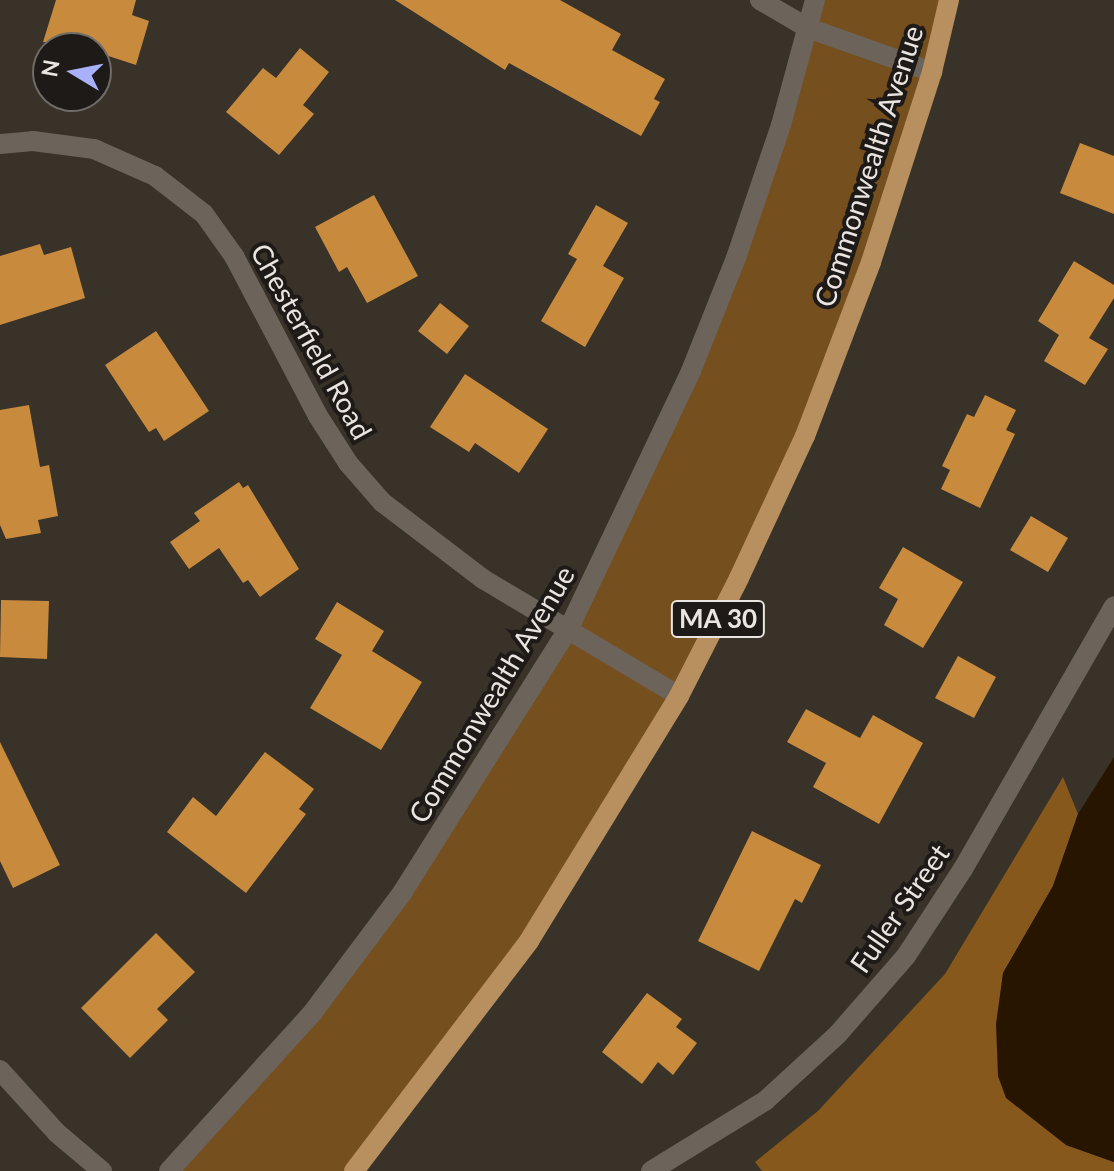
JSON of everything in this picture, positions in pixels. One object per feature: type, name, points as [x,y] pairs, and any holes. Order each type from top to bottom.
[{"type":"main road","name":"Commonwealth Avenue","points":[[354,1171],[529,941],[679,696],[805,436],[871,262],[932,72],[949,0]]},
{"type":"street","points":[[760,0],[808,28],[932,72]]},
{"type":"street","name":"Commonwealth Avenue","points":[[169,1171],[313,1012],[402,893],[569,628],[691,371],[771,155],[815,0]]},
{"type":"street","name":"Chesterfield Road","points":[[0,144],[33,141],[94,149],[155,176],[204,214],[234,256],[318,416],[365,483],[419,534],[679,696]]},
{"type":"street","name":"Fuller Street","points":[[651,1171],[765,1101],[838,1034],[906,956],[963,869],[1114,606]]},
{"type":"street","points":[[0,1070],[57,1133],[102,1171]]},
{"type":"shaded area","points":[[815,0],[949,0],[805,436],[614,806],[354,1171],[169,1171],[313,1012],[569,628],[691,371]]},
{"type":"shaded area","points":[[1114,757],[1114,1162],[1066,1145],[1006,1098],[998,1076],[996,1024],[1003,973],[1053,886],[1078,814]]},
{"type":"shaded area","points":[[1063,777],[1078,814],[1053,886],[1003,973],[998,1049],[1066,1145],[1114,1162],[1114,1171],[762,1171],[755,1162],[818,1111],[945,974]]},
{"type":"building","points":[[56,0],[136,0],[132,15],[149,21],[136,65],[112,57],[112,32],[46,32]]},
{"type":"building","points":[[395,0],[560,0],[621,34],[612,50],[665,79],[654,99],[660,102],[641,136],[509,63],[505,70]]},
{"type":"building","points":[[300,48],[329,72],[303,105],[314,114],[279,155],[226,112],[263,68],[276,78]]},
{"type":"building","points":[[1080,143],[1114,156],[1114,214],[1060,193]]},
{"type":"building","points":[[374,195],[418,276],[367,303],[347,267],[339,272],[315,227]]},
{"type":"building","points":[[596,205],[628,223],[603,266],[624,278],[585,347],[541,321],[577,259],[568,254]]},
{"type":"building","points":[[40,244],[44,255],[71,247],[85,298],[0,325],[0,256]]},
{"type":"building","points":[[1074,261],[1114,285],[1114,298],[1089,338],[1108,349],[1085,385],[1044,361],[1059,335],[1038,321]]},
{"type":"building","points":[[440,303],[469,326],[447,354],[418,331]]},
{"type":"building","points":[[156,331],[209,411],[164,441],[156,428],[149,432],[105,365]]},
{"type":"building","points":[[465,374],[548,429],[519,473],[475,443],[469,452],[430,427]]},
{"type":"building","points":[[985,395],[1016,410],[1006,430],[1015,434],[980,508],[941,489],[950,470],[942,466],[967,414],[974,417]]},
{"type":"building","points":[[29,405],[40,467],[49,465],[58,516],[38,520],[41,533],[6,539],[0,525],[0,410]]},
{"type":"building","points":[[239,482],[243,488],[248,485],[299,569],[260,597],[248,580],[243,583],[219,548],[189,569],[170,542],[200,521],[194,513]]},
{"type":"building","points":[[1031,516],[1068,538],[1048,572],[1010,550]]},
{"type":"building","points":[[903,547],[963,582],[923,648],[884,625],[898,599],[879,588]]},
{"type":"building","points":[[1,600],[49,601],[47,659],[0,657]]},
{"type":"building","points":[[337,602],[384,631],[372,651],[422,682],[381,750],[310,708],[342,655],[315,639]]},
{"type":"building","points":[[958,656],[996,677],[974,718],[935,698]]},
{"type":"building","points":[[806,709],[860,738],[873,715],[923,743],[879,824],[813,787],[826,763],[787,742]]},
{"type":"building","points":[[0,742],[60,865],[13,888],[0,861]]},
{"type":"building","points":[[265,752],[314,789],[299,809],[306,814],[246,893],[167,832],[193,797],[216,816]]},
{"type":"building","points":[[752,831],[821,865],[802,903],[795,899],[759,971],[698,941]]},
{"type":"building","points":[[156,933],[195,972],[157,1009],[168,1020],[130,1058],[81,1008]]},
{"type":"building","points":[[647,993],[682,1019],[676,1027],[697,1043],[673,1075],[658,1062],[642,1084],[602,1052]]}]
